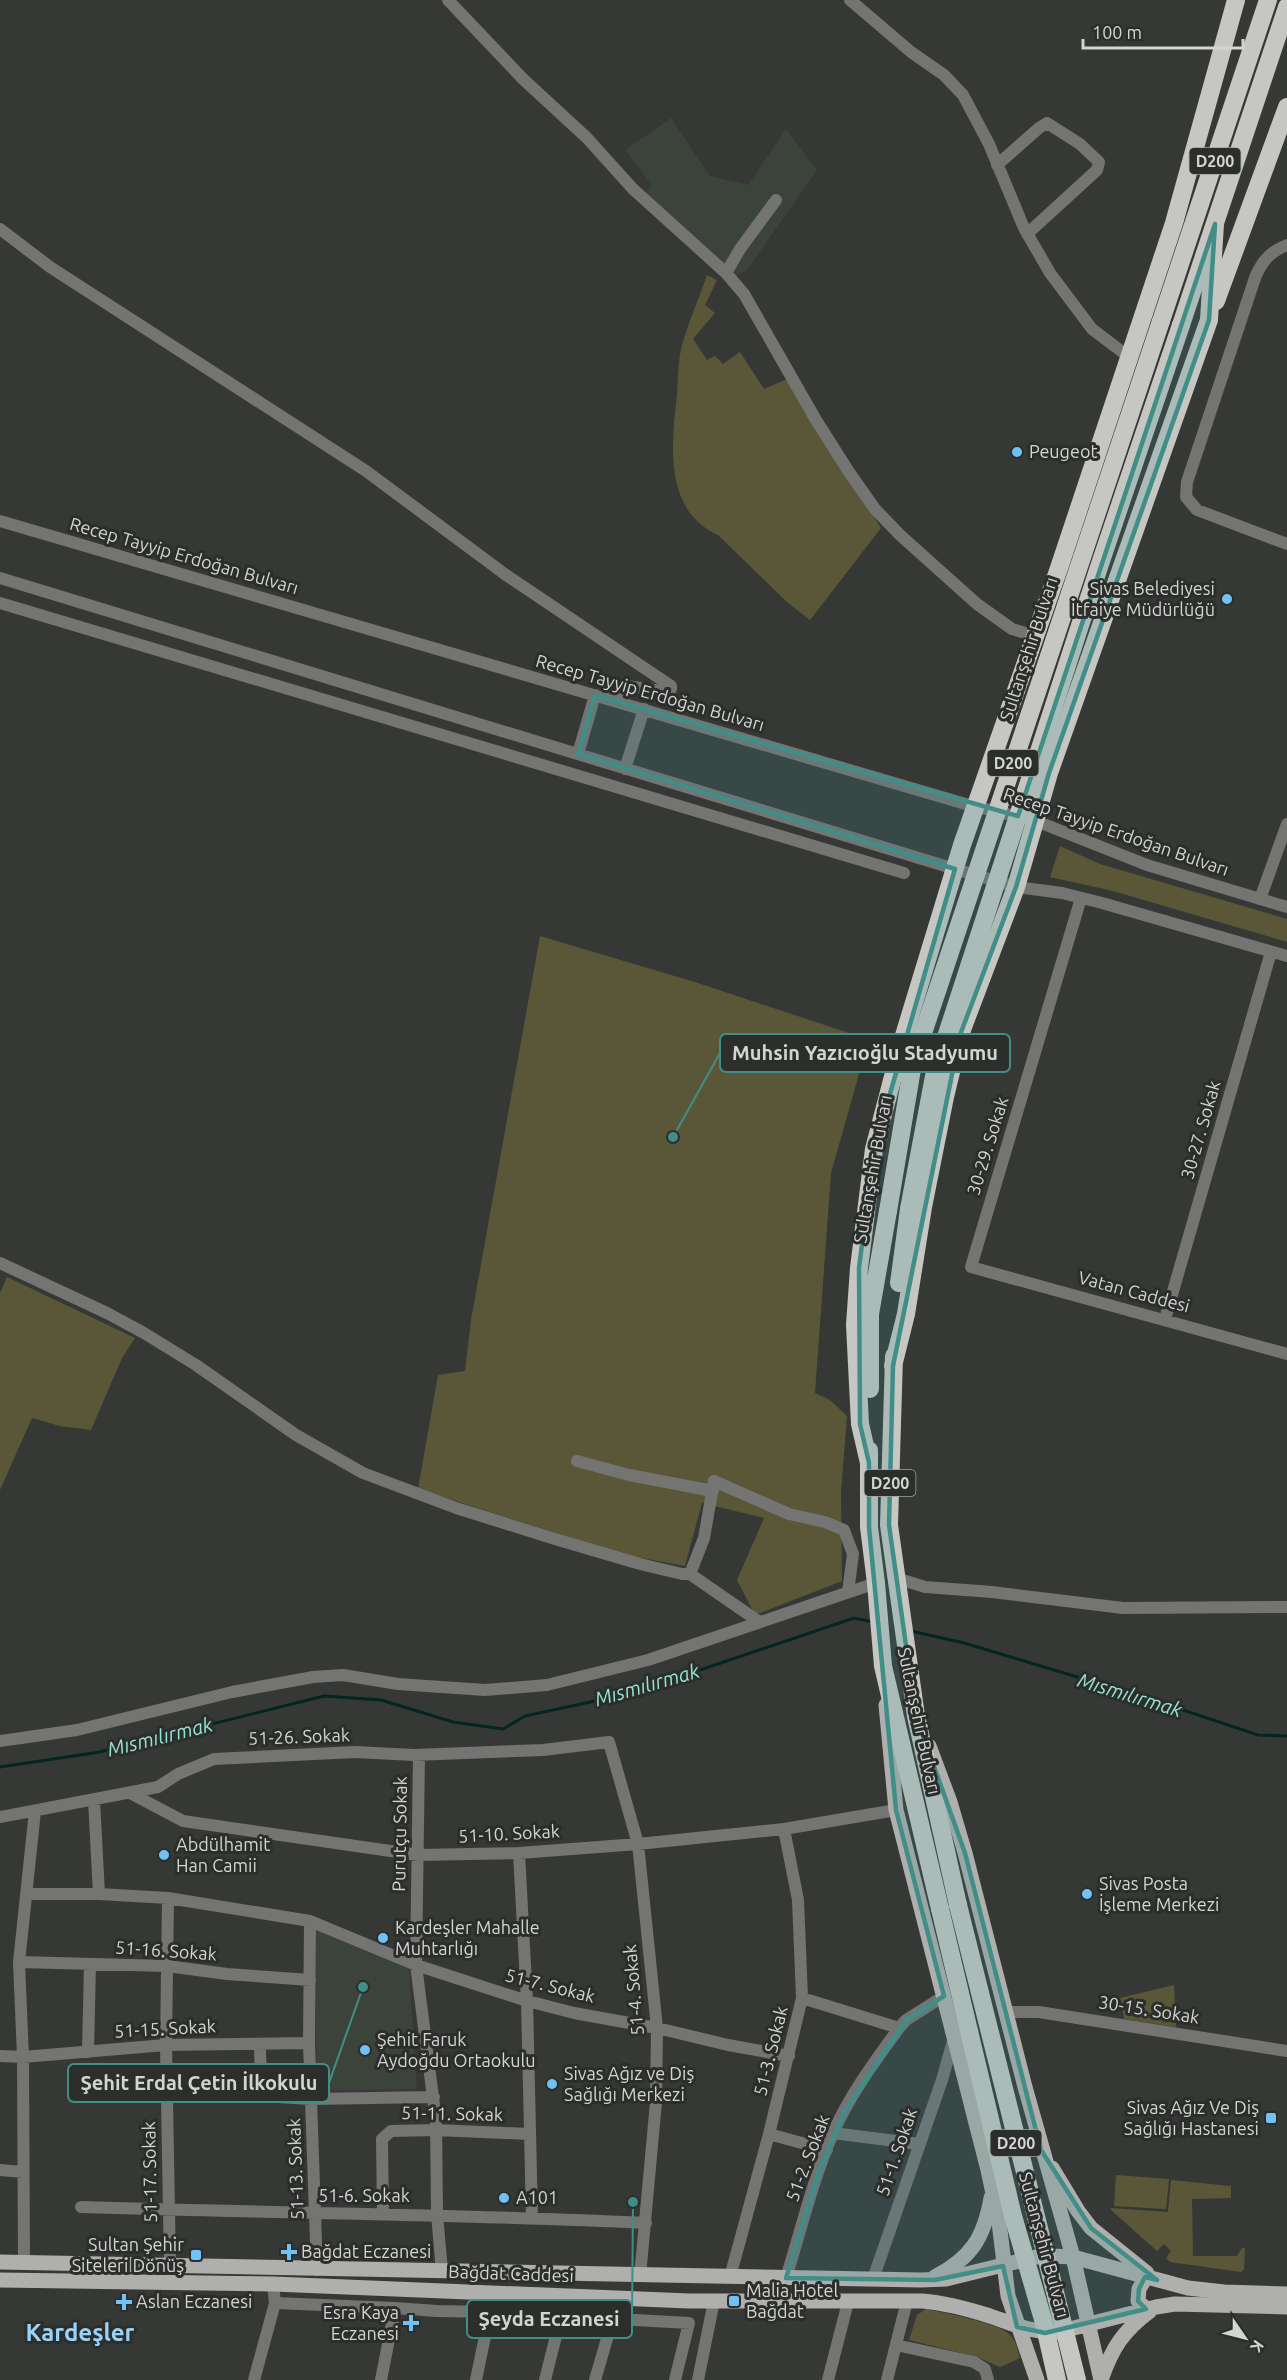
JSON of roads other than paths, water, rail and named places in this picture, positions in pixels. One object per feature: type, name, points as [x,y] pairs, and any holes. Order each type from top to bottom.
[{"type":"highway","points":[[869,1462],[860,1424],[855,1325],[859,1268],[874,1149],[902,1042],[955,869],[1036,636],[1174,223],[1236,0]]},
{"type":"highway","points":[[1174,223],[1267,0]]},
{"type":"highway","name":"Sultanşehir Bulvarı","points":[[1077,2380],[883,1666],[869,1527],[870,1314],[913,1063],[1267,0]]},
{"type":"highway","name":"Sultanşehir Bulvarı","points":[[1057,2380],[1044,2323],[1013,2216],[949,1907],[898,1599],[889,1526],[894,1316],[909,1209],[935,1071],[1097,575],[1287,7]]},
{"type":"highway","points":[[893,1366],[906,1314],[923,1207],[960,1035],[1016,886],[1053,761],[1287,107]]},
{"type":"highway","points":[[1209,320],[1215,224]]},
{"type":"main road","points":[[883,1666],[896,1810],[993,2190],[1008,2296],[1037,2380]]},
{"type":"main road","points":[[916,1716],[955,1817],[1041,2150],[1073,2257],[1101,2380]]},
{"type":"main road","points":[[1041,2150],[1091,2228],[1151,2279],[1137,2295],[1138,2301],[1151,2308],[1123,2334],[1107,2363],[1101,2380]]},
{"type":"main road","points":[[930,2280],[954,2266],[978,2240],[986,2226],[993,2190]]},
{"type":"main road","name":"Bağdat Caddesi","points":[[0,2262],[317,2270],[930,2280],[956,2277],[1036,2257],[1073,2257],[1151,2279],[1204,2290],[1287,2294]]},
{"type":"main road","name":"Bağdat Caddesi","points":[[0,2280],[273,2284],[714,2301],[907,2301],[952,2305],[1017,2327],[1045,2332],[1058,2332],[1151,2308],[1187,2304],[1287,2307]]},
{"type":"street","points":[[448,0],[523,79],[587,138],[633,189],[726,273],[744,294],[816,420],[875,509],[900,535],[977,604],[1012,629],[1036,636]]},
{"type":"street","points":[[850,0],[911,52],[944,75],[963,95],[976,117],[1028,234],[1050,273],[1092,329],[1129,357]]},
{"type":"street","points":[[997,165],[1047,123],[1080,144],[1099,162],[1097,170],[1028,234]]},
{"type":"street","points":[[726,273],[740,249],[776,200]]},
{"type":"street","points":[[0,229],[50,267],[366,471],[506,576],[671,686],[668,692],[620,685],[615,701]]},
{"type":"street","points":[[1287,245],[1273,251],[1264,259],[1256,275],[1187,482],[1186,497],[1197,510],[1287,544]]},
{"type":"street","name":"Recep Tayyip Erdoğan Bulvarı","points":[[0,521],[976,806],[1036,821],[1147,864],[1287,907]]},
{"type":"street","points":[[0,578],[955,869],[1016,886],[1081,898],[1287,956]]},
{"type":"street","points":[[0,603],[904,873]]},
{"type":"street","points":[[578,754],[595,695]]},
{"type":"street","points":[[626,769],[644,709]]},
{"type":"street","points":[[592,779],[600,761]]},
{"type":"street","points":[[1260,899],[1287,824]]},
{"type":"street","name":"30-29. Sokak","points":[[971,1267],[1081,898]]},
{"type":"street","name":"30-27. Sokak","points":[[1165,1319],[1271,952]]},
{"type":"street","points":[[0,1263],[107,1312],[144,1333],[196,1365],[296,1435],[363,1473],[456,1508],[555,1539],[640,1564],[690,1574],[758,1621]]},
{"type":"street","name":"Vatan Caddesi","points":[[971,1267],[1287,1354]]},
{"type":"street","points":[[577,1461],[629,1475],[713,1491]]},
{"type":"street","points":[[690,1574],[704,1538],[714,1481],[789,1514],[825,1522],[844,1530],[853,1554],[848,1592]]},
{"type":"street","points":[[896,1578],[925,1587],[992,1592],[1123,1608],[1287,1607]]},
{"type":"street","points":[[0,1741],[77,1730],[232,1692],[313,1677],[343,1675],[398,1684],[485,1690],[547,1686],[648,1660],[848,1592],[877,1591]]},
{"type":"street","name":"51-26. Sokak","points":[[0,1817],[158,1788],[178,1774],[214,1759],[355,1752],[419,1755],[543,1750],[609,1742]]},
{"type":"street","name":"51-4. Sokak","points":[[609,1742],[638,1844],[657,2028],[656,2102],[640,2276]]},
{"type":"street","name":"Purutçu Sokak","points":[[419,1755],[416,1965],[434,2097],[441,2272]]},
{"type":"street","name":"51-10. Sokak","points":[[130,1793],[183,1821],[418,1855],[519,1853],[638,1844],[784,1829],[896,1810]]},
{"type":"street","points":[[94,1800],[99,1894]]},
{"type":"street","points":[[24,2263],[23,2057],[19,1962],[35,1811]]},
{"type":"street","name":"51-3. Sokak","points":[[730,2277],[769,2134],[802,1998],[798,1900],[784,1829]]},
{"type":"street","points":[[519,1853],[527,2001],[532,2218]]},
{"type":"street","name":"51-7. Sokak","points":[[26,1894],[99,1894],[168,1898],[310,1922],[416,1965],[527,2001],[574,2013],[789,2056]]},
{"type":"street","name":"51-17. Sokak","points":[[168,1898],[166,2045],[170,2266]]},
{"type":"street","name":"51-13. Sokak","points":[[310,1922],[309,2043],[317,2270]]},
{"type":"street","name":"51-16. Sokak","points":[[19,1962],[167,1966],[227,1974],[310,1980]]},
{"type":"street","points":[[88,2052],[90,1964]]},
{"type":"street","name":"51-2. Sokak","points":[[786,2278],[833,2133],[875,2061],[899,2028],[906,2020],[944,1996]]},
{"type":"street","points":[[802,1998],[899,2028]]},
{"type":"street","name":"30-15. Sokak","points":[[1005,2012],[1050,2013],[1287,2051]]},
{"type":"street","name":"51-1. Sokak","points":[[873,2279],[942,2080],[954,2036]]},
{"type":"street","name":"51-15. Sokak","points":[[0,2056],[23,2057],[166,2045],[309,2043]]},
{"type":"street","points":[[260,2044],[261,2096],[311,2099],[434,2097]]},
{"type":"street","name":"51-11. Sokak","points":[[383,2214],[382,2139],[391,2131],[436,2130],[529,2134]]},
{"type":"street","points":[[833,2133],[919,2144]]},
{"type":"street","points":[[769,2134],[827,2150]]},
{"type":"street","points":[[0,2170],[23,2172]]},
{"type":"street","name":"51-6. Sokak","points":[[81,2207],[316,2214],[437,2214],[646,2223]]},
{"type":"street","points":[[255,2380],[274,2303],[273,2284]]},
{"type":"street","points":[[698,2380],[714,2301]]},
{"type":"street","points":[[887,2380],[907,2301]]},
{"type":"street","points":[[828,2380],[848,2302]]},
{"type":"street","points":[[274,2303],[613,2318],[689,2324],[675,2380]]},
{"type":"street","points":[[381,2380],[395,2308]]},
{"type":"street","points":[[476,2380],[490,2312]]},
{"type":"street","points":[[545,2380],[561,2316]]},
{"type":"street","points":[[594,2380],[613,2318]]},
{"type":"street","points":[[896,2345],[974,2362],[986,2369],[988,2380]]},
{"type":"waterway","name":"Mısmılırmak","points":[[0,1767],[100,1752],[324,1696],[381,1700],[453,1722],[503,1729],[525,1716],[632,1693],[854,1618],[873,1622]]},
{"type":"waterway","name":"Mısmılırmak","points":[[911,1631],[964,1643],[1141,1696],[1258,1735],[1287,1736]]},
{"type":"place","name":"Peugeot","points":[[1017,452]]},
{"type":"place","name":"Sivas Belediyesi İtfaiye Müdürlüğü","points":[[1227,599]]},
{"type":"place","name":"Muhsin Yazıcıoğlu Stadyumu","points":[[673,1137]]},
{"type":"place","name":"Abdülhamit Han Camii","points":[[164,1855]]},
{"type":"place","name":"Sivas Posta İşleme Merkezi","points":[[1087,1894]]},
{"type":"place","name":"Kardeşler Mahalle Muhtarlığı","points":[[383,1938]]},
{"type":"place","name":"Şehit Erdal Çetin İlkokulu","points":[[363,1987]]},
{"type":"place","name":"Şehit Faruk Aydoğdu Ortaokulu","points":[[365,2050]]},
{"type":"place","name":"Sivas Ağız ve Diş Sağlığı Merkezi","points":[[552,2084]]},
{"type":"place","name":"Sivas Ağız Ve Diş Sağlığı Hastanesi","points":[[1271,2118]]},
{"type":"place","name":"A101","points":[[504,2198]]},
{"type":"place","name":"Şeyda Eczanesi","points":[[633,2202]]},
{"type":"place","name":"Bağdat Eczanesi","points":[[289,2252]]},
{"type":"place","name":"Sultan Şehir Siteleri Dönüş","points":[[196,2255]]},
{"type":"place","name":"Malia Hotel Bağdat","points":[[734,2301]]},
{"type":"place","name":"Aslan Eczanesi","points":[[124,2302]]},
{"type":"place","name":"Esra Kaya Eczanesi","points":[[411,2323]]},
{"type":"district","name":"Kardeşler","points":[[80,2333]]}]
